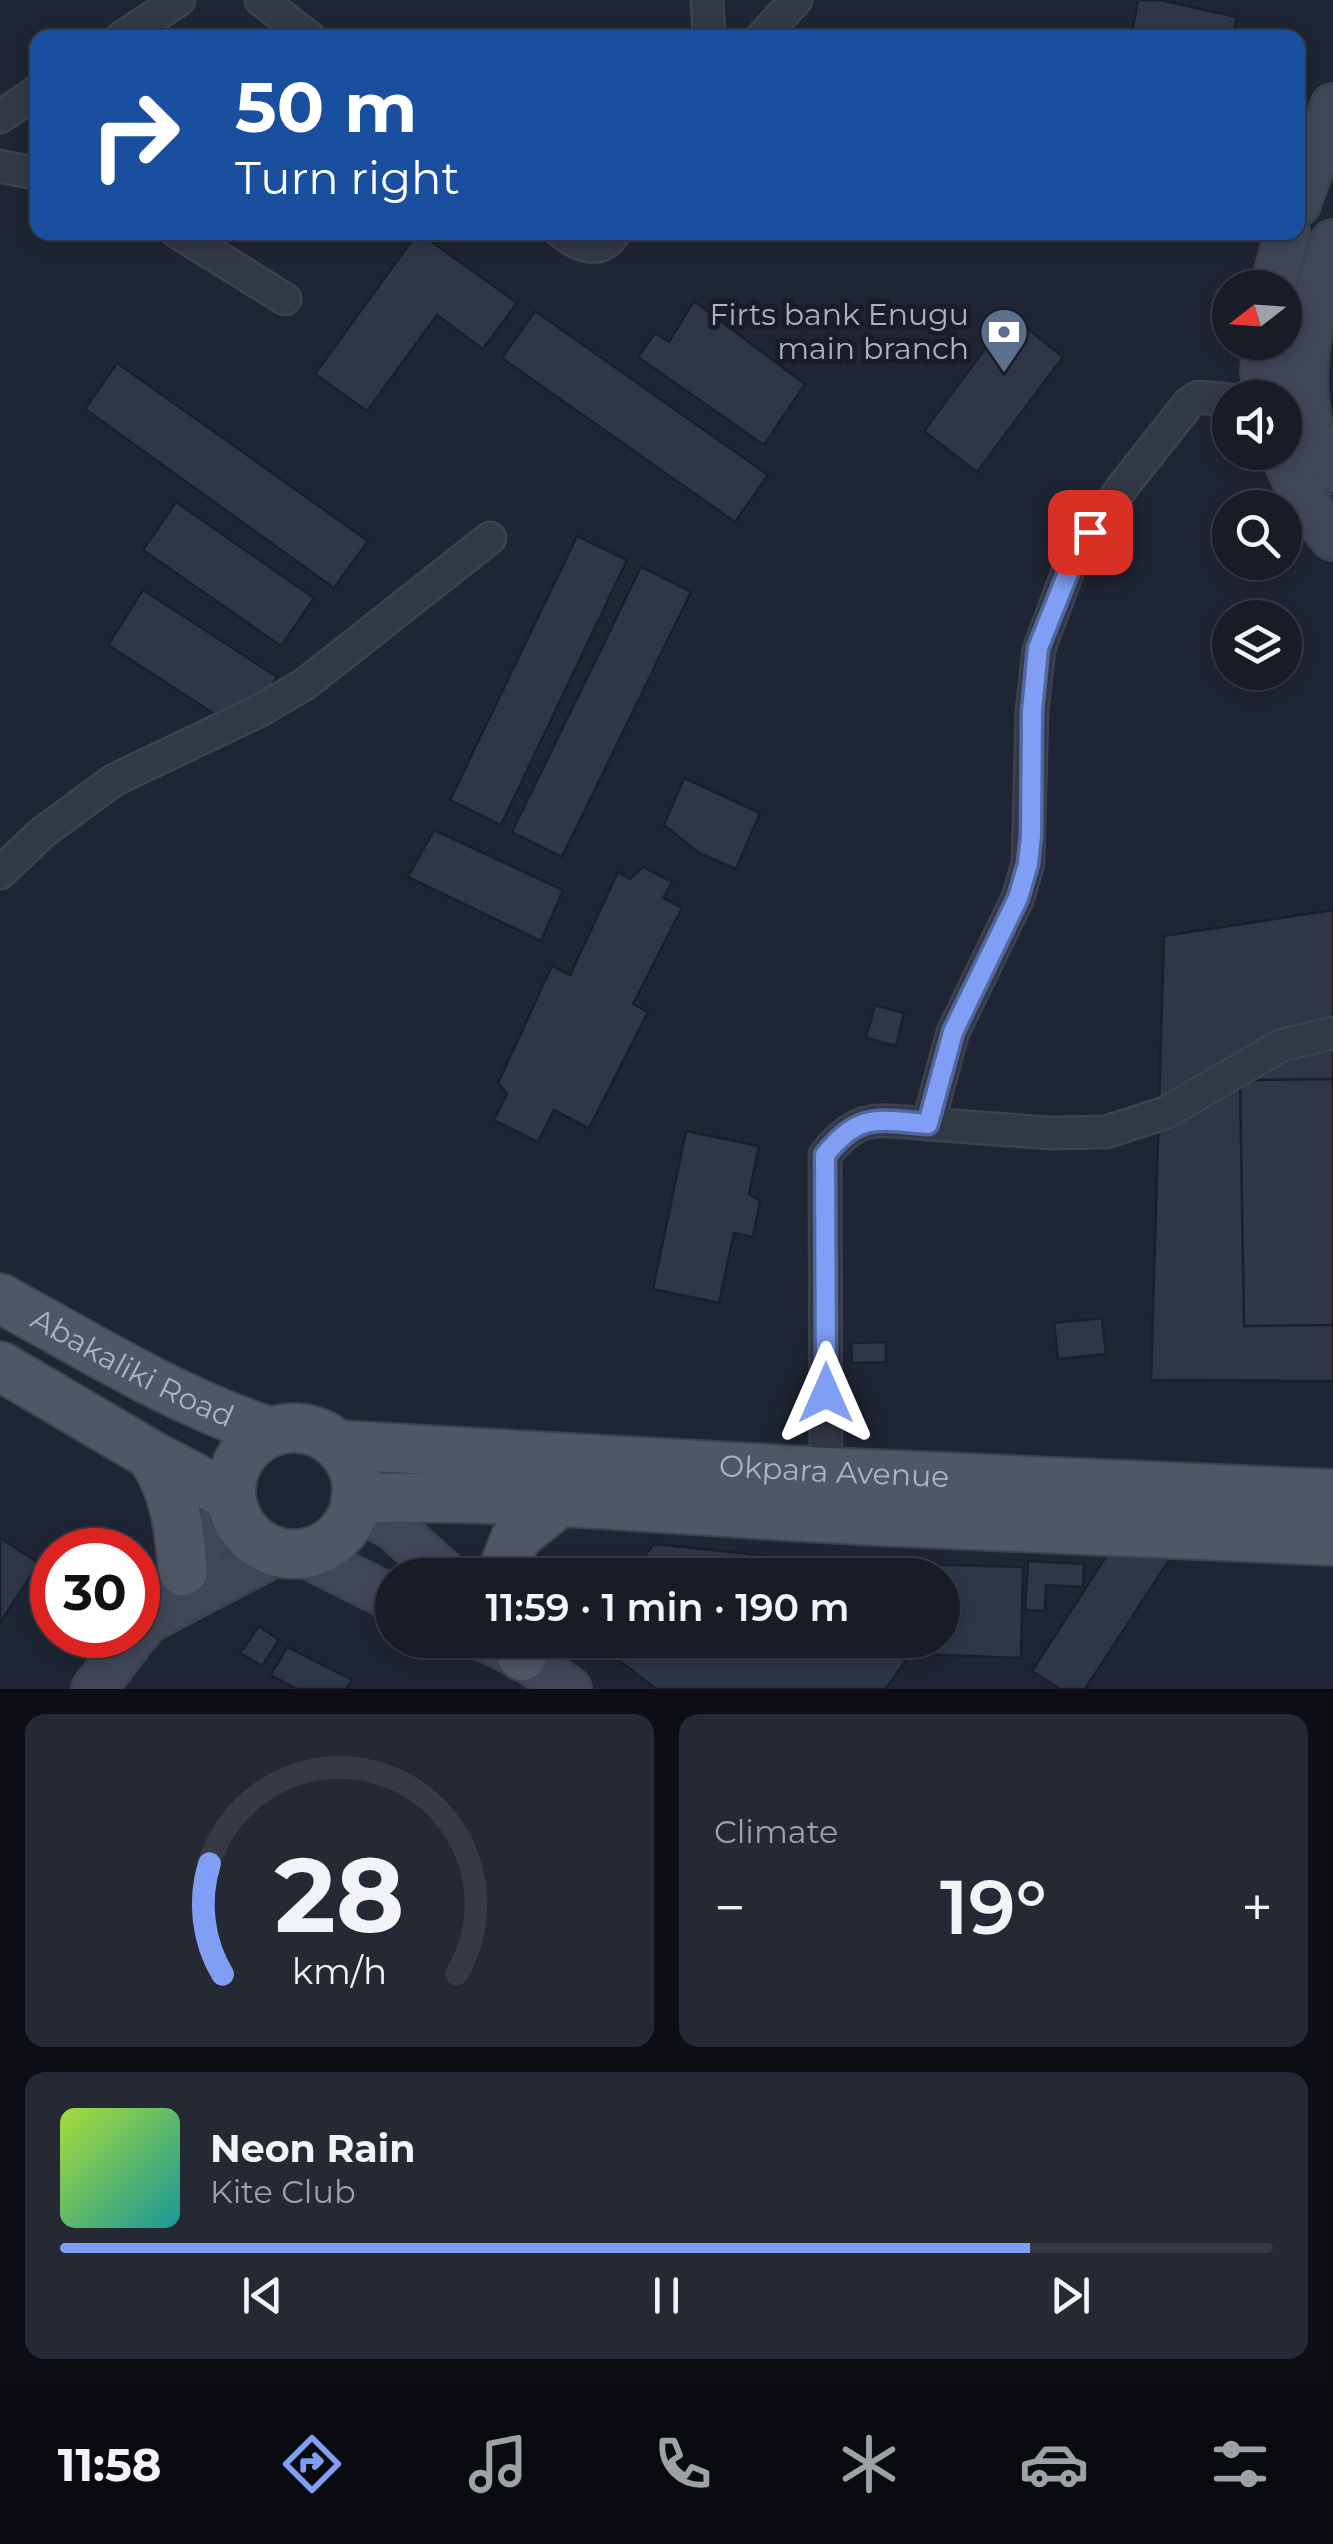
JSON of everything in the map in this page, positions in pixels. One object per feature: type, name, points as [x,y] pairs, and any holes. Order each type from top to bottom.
[{"type":"main road","points":[[1305,184],[1333,106]]},
{"type":"main road","points":[[1277,270],[1285,240]]},
{"type":"main road","points":[[1333,242],[1321,275],[1306,357],[1308,407],[1316,442],[1333,471]]},
{"type":"main road","points":[[1290,470],[1301,494],[1333,538]]},
{"type":"main road","name":"Abakaliki Road","points":[[0,1298],[160,1386],[232,1420],[270,1432]]},
{"type":"main road","name":"Abakaliki Road","points":[[0,1366],[232,1501]]},
{"type":"main road","points":[[160,1602],[232,1501],[237,1463],[251,1444],[270,1432],[290,1428],[310,1430],[336,1445],[353,1470],[355,1502],[340,1534],[324,1547],[291,1553],[160,1619]]},
{"type":"main road","name":"Okpara Avenue","points":[[336,1445],[826,1472],[963,1501],[1333,1541]]},
{"type":"main road","points":[[151,1455],[176,1504],[183,1571]]},
{"type":"main road","name":"Okpara Avenue","points":[[355,1502],[442,1496],[963,1501],[1333,1494]]},
{"type":"main road","points":[[506,1558],[516,1537],[562,1500]]},
{"type":"main road","points":[[232,1501],[249,1536],[375,1590]]},
{"type":"main road","points":[[355,1502],[427,1558]]},
{"type":"main road","points":[[94,1689],[118,1658]]},
{"type":"main road","points":[[525,1658],[570,1689]]},
{"type":"street","points":[[133,30],[178,0]]},
{"type":"street","points":[[262,0],[300,30]]},
{"type":"street","points":[[707,0],[708,30]]},
{"type":"street","points":[[768,30],[796,0]]},
{"type":"street","points":[[0,116],[30,96]]},
{"type":"street","points":[[0,166],[30,172]]},
{"type":"street","points":[[190,240],[285,298]]},
{"type":"street","points":[[571,240],[586,248],[609,240]]},
{"type":"street","points":[[928,1124],[953,1032],[1018,898],[1028,864],[1032,711],[1038,648],[1074,558],[1124,485],[1188,403],[1198,398],[1212,399]]},
{"type":"street","points":[[0,873],[42,834],[114,780],[260,711],[304,684],[490,538]]},
{"type":"street","points":[[826,1472],[825,1155],[844,1131],[874,1120],[1050,1134],[1106,1132],[1165,1113],[1282,1045],[1333,1033]]},
{"type":"building","points":[[1138,0],[1160,0],[1237,17],[1235,30],[1132,30]]},
{"type":"building","points":[[412,240],[429,240],[517,303],[483,349],[437,315],[367,411],[315,374]]},
{"type":"building","points":[[694,301],[805,384],[764,445],[638,357],[655,333],[669,342]]},
{"type":"building","points":[[535,311],[768,475],[735,522],[502,358]]},
{"type":"building","points":[[1010,315],[1063,357],[977,472],[924,431]]},
{"type":"building","points":[[117,363],[368,541],[334,588],[85,409]]},
{"type":"building","points":[[176,502],[314,598],[281,646],[143,550]]},
{"type":"building","points":[[577,536],[627,560],[501,825],[450,800]]},
{"type":"building","points":[[641,567],[691,592],[562,857],[512,832]]},
{"type":"building","points":[[143,590],[277,677],[265,696],[219,717],[108,645]]},
{"type":"building","points":[[684,778],[760,813],[736,869],[699,853],[664,825]]},
{"type":"building","points":[[434,830],[563,890],[541,941],[408,877]]},
{"type":"building","points":[[643,867],[672,882],[663,898],[682,908],[633,1004],[648,1012],[589,1128],[554,1110],[538,1142],[494,1120],[507,1094],[498,1083],[552,966],[570,975],[618,872],[630,879]]},
{"type":"building","points":[[1333,910],[1333,1381],[1151,1380],[1164,936]]},
{"type":"building","points":[[875,1005],[904,1013],[896,1046],[866,1038]]},
{"type":"building","points":[[1333,1079],[1333,1325],[1244,1326],[1240,1080]]},
{"type":"building","points":[[686,1131],[759,1146],[749,1194],[760,1201],[753,1237],[734,1233],[719,1303],[653,1289]]},
{"type":"building","points":[[1102,1318],[1106,1354],[1058,1359],[1054,1323]]},
{"type":"building","points":[[886,1342],[886,1362],[852,1363],[851,1343]]},
{"type":"building","points":[[0,1538],[30,1557],[30,1577],[0,1623]]},
{"type":"building","points":[[654,1544],[772,1558],[643,1558]]},
{"type":"building","points":[[1179,1545],[1085,1689],[1060,1689],[1032,1671],[1113,1546]]},
{"type":"building","points":[[1028,1561],[1084,1564],[1083,1587],[1046,1585],[1045,1611],[1025,1610]]},
{"type":"building","points":[[960,1565],[1023,1567],[1021,1658],[960,1656]]},
{"type":"building","points":[[259,1626],[279,1640],[262,1666],[240,1653]]},
{"type":"building","points":[[287,1647],[352,1680],[346,1689],[297,1689],[271,1675]]},
{"type":"building","points":[[616,1658],[906,1661],[885,1689],[656,1689]]},
{"type":"place","name":"Firts bank Enugu main branch","points":[[1004,374]]},
{"type":"route","points":[[826,1393],[825,1155],[844,1131],[874,1120],[928,1124],[953,1032],[1018,898],[1028,864],[1032,711],[1038,648],[1074,558],[1090,532]]}]
